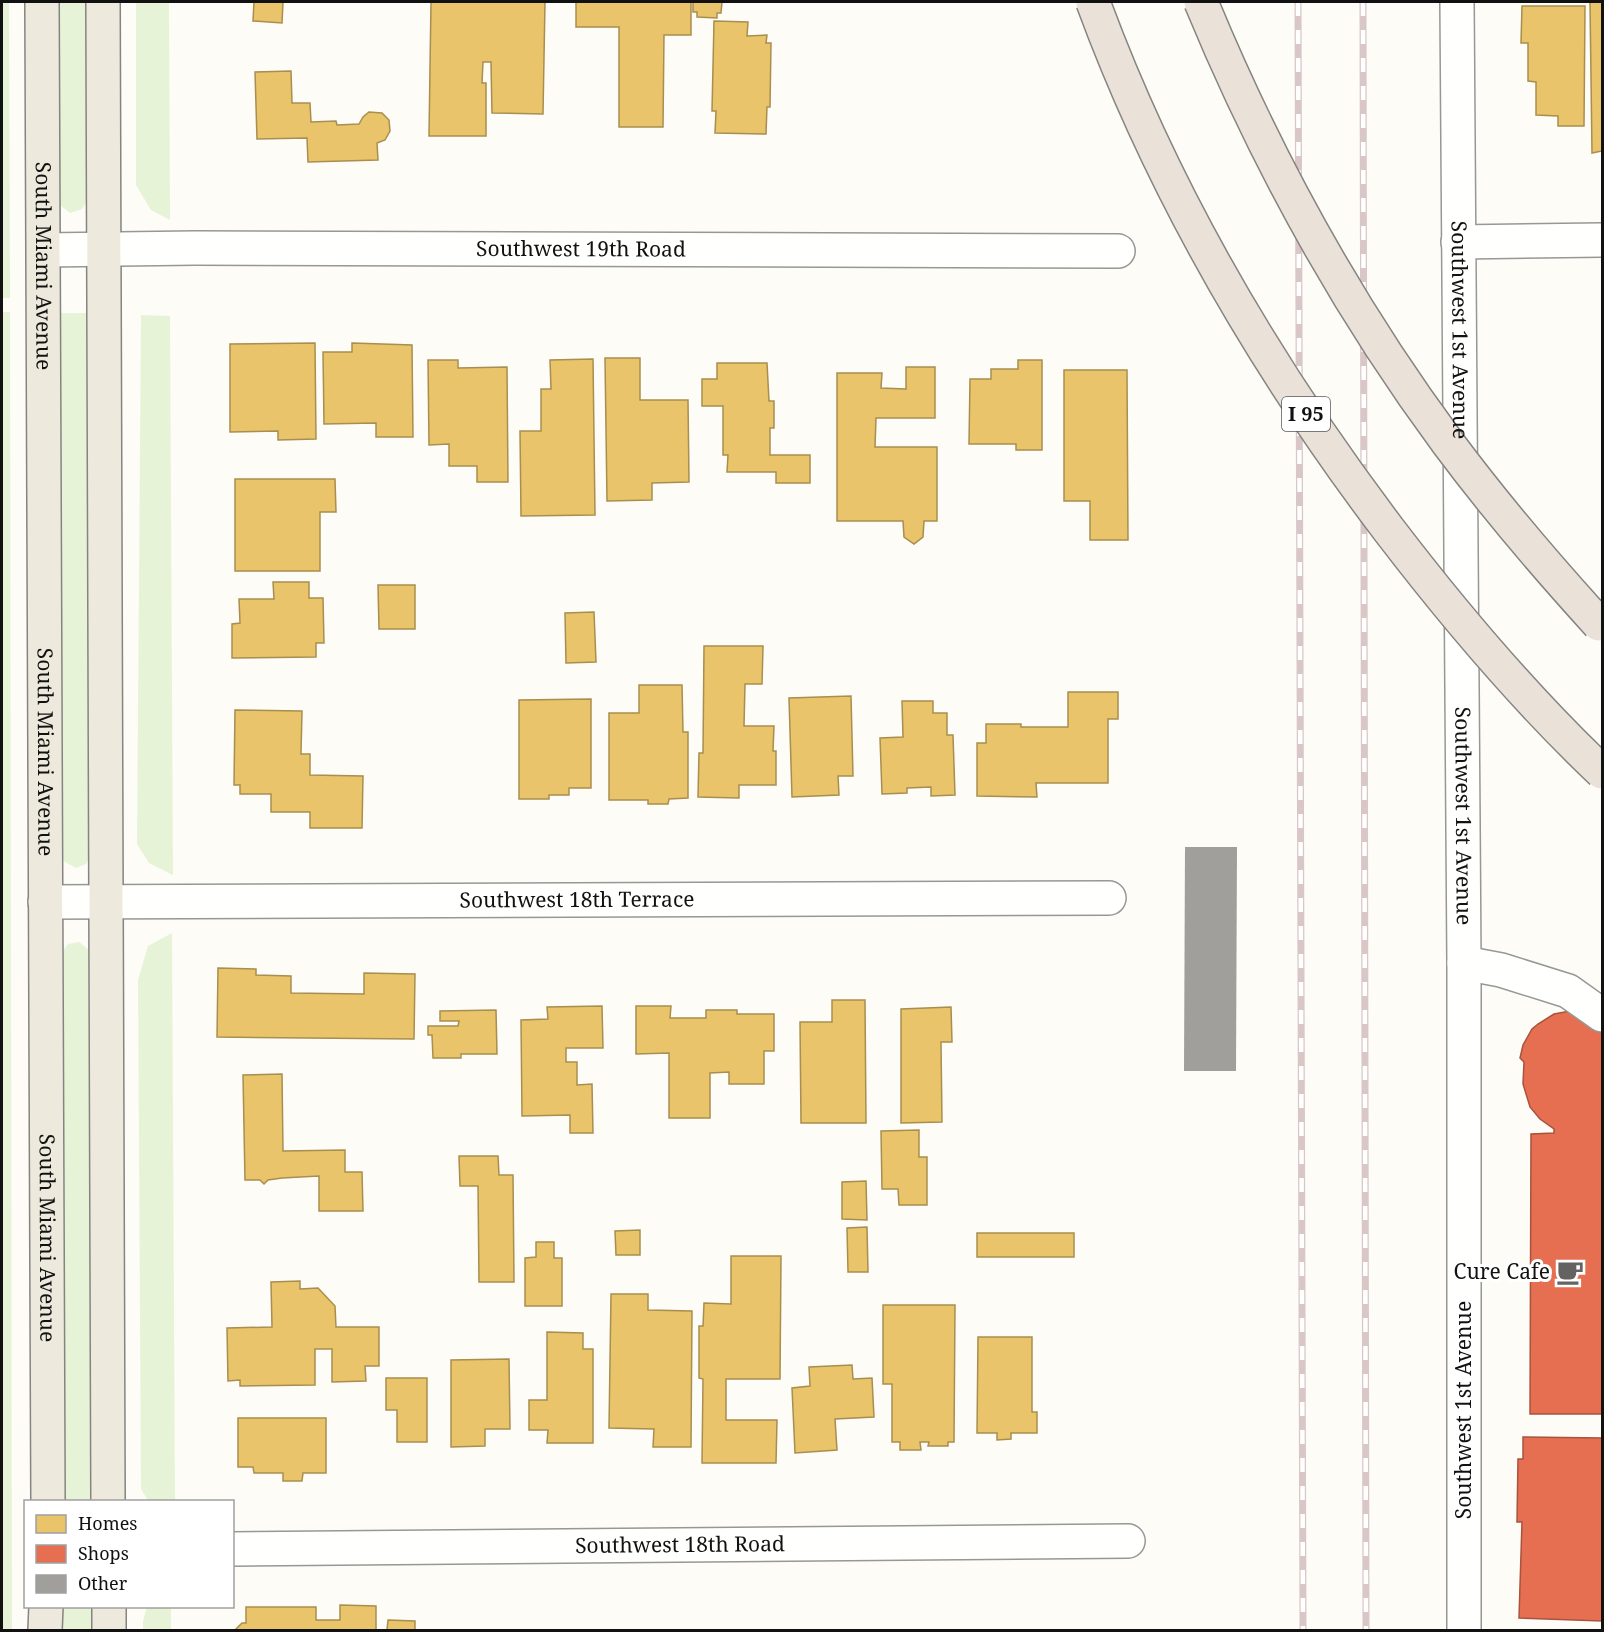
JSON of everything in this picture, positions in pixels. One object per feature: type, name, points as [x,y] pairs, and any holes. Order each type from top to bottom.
[{"type":"highway","name":"I 95","points":[[1093,2],[1105,35],[1151,139],[1195,229],[1238,308],[1287,386],[1341,467],[1433,588],[1502,668],[1602,772]]},
{"type":"highway","points":[[1201,2],[1255,123],[1306,221],[1393,364],[1448,443],[1528,544],[1599,624]]},
{"type":"main road","name":"South Miami Avenue","points":[[42,2],[48,1500]]},
{"type":"main road","points":[[103,2],[108,1500]]},
{"type":"main road","points":[[45,1630],[46,1608]]},
{"type":"main road","points":[[109,1608],[109,1630]]},
{"type":"street","name":"Southwest 1st Avenue","points":[[1457,2],[1464,963],[1464,1630]]},
{"type":"street","points":[[1458,242],[1602,240]]},
{"type":"street","name":"Southwest 19th Road","points":[[44,250],[104,248],[1118,251]]},
{"type":"street","name":"Southwest 18th Terrace","points":[[45,902],[1109,898]]},
{"type":"street","points":[[1464,963],[1501,970],[1568,991],[1602,1015]]},
{"type":"street","name":"Southwest 18th Road","points":[[234,1549],[1128,1541]]},
{"type":"green space","points":[[2,2],[9,2],[10,298],[2,298]]},
{"type":"green space","points":[[55,2],[90,2],[90,196],[82,209],[70,213],[60,205],[56,190]]},
{"type":"green space","points":[[136,2],[169,2],[170,220],[151,210],[136,185]]},
{"type":"green space","points":[[2,312],[10,312],[12,1630],[2,1630]]},
{"type":"green space","points":[[56,313],[91,313],[93,849],[86,864],[76,868],[65,862],[58,850]]},
{"type":"green space","points":[[141,315],[170,316],[173,875],[149,863],[137,844]]},
{"type":"green space","points":[[172,933],[175,1500],[148,1500],[141,1489],[138,980],[148,946]]},
{"type":"green space","points":[[79,942],[89,950],[95,964],[92,1500],[64,1500],[60,955],[68,944]]},
{"type":"green space","points":[[62,1608],[96,1608],[97,1630],[61,1630]]},
{"type":"green space","points":[[147,1608],[171,1608],[171,1630],[143,1630]]},
{"type":"building: Homes","points":[[254,2],[283,2],[282,23],[253,21]]},
{"type":"building: Homes","points":[[431,2],[545,2],[543,114],[492,113],[491,62],[483,62],[482,83],[486,83],[486,136],[429,136]]},
{"type":"building: Homes","points":[[576,2],[691,2],[691,35],[664,35],[663,127],[619,127],[619,27],[576,27]]},
{"type":"building: Homes","points":[[693,2],[722,2],[721,13],[717,13],[717,18],[697,17],[697,12],[693,12]]},
{"type":"building: Homes","points":[[1590,2],[1602,2],[1602,151],[1592,153]]},
{"type":"building: Homes","points":[[1522,6],[1585,6],[1584,126],[1558,126],[1558,116],[1536,115],[1536,82],[1528,81],[1528,43],[1521,43]]},
{"type":"building: Homes","points":[[714,21],[748,22],[747,36],[767,35],[766,43],[771,43],[770,107],[767,107],[766,134],[715,133],[716,111],[712,111]]},
{"type":"building: Homes","points":[[291,71],[292,103],[310,103],[311,122],[336,121],[337,125],[359,124],[369,112],[382,113],[389,120],[390,131],[385,140],[377,143],[378,160],[308,162],[307,138],[257,139],[255,72]]},
{"type":"building: Homes","points":[[315,343],[316,439],[278,440],[278,431],[230,432],[230,344]]},
{"type":"building: Homes","points":[[352,343],[412,345],[413,437],[376,437],[376,423],[324,424],[323,352],[352,352]]},
{"type":"building: Homes","points":[[605,358],[640,358],[640,400],[688,400],[689,482],[652,483],[652,500],[607,501]]},
{"type":"building: Homes","points":[[593,359],[595,515],[521,516],[520,431],[541,431],[541,389],[551,389],[550,360]]},
{"type":"building: Homes","points":[[428,360],[458,360],[458,368],[507,367],[508,482],[477,482],[477,466],[449,466],[449,444],[429,445]]},
{"type":"building: Homes","points":[[1018,360],[1042,360],[1042,450],[1016,450],[1016,444],[969,444],[970,379],[991,379],[991,369],[1018,369]]},
{"type":"building: Homes","points":[[717,363],[767,363],[769,401],[774,401],[774,428],[770,428],[770,455],[810,455],[810,483],[776,483],[776,472],[727,472],[728,455],[723,455],[723,406],[702,406],[702,379],[717,379]]},
{"type":"building: Homes","points":[[906,367],[935,367],[935,418],[876,418],[875,447],[937,447],[937,521],[924,521],[923,537],[914,544],[904,537],[903,521],[837,521],[837,373],[882,373],[881,388],[906,389]]},
{"type":"building: Homes","points":[[1064,370],[1127,370],[1128,540],[1090,540],[1090,501],[1064,501]]},
{"type":"building: Homes","points":[[235,479],[335,479],[336,512],[320,512],[320,571],[235,571]]},
{"type":"building: Homes","points":[[273,582],[309,582],[309,598],[323,598],[324,643],[316,643],[316,657],[232,658],[232,624],[240,623],[239,599],[274,599]]},
{"type":"building: Homes","points":[[378,585],[415,585],[415,629],[379,629]]},
{"type":"building: Homes","points":[[594,612],[596,662],[566,663],[565,613]]},
{"type":"building: Homes","points":[[704,646],[763,646],[762,684],[745,684],[744,726],[774,726],[773,751],[776,751],[776,785],[739,785],[739,798],[698,797],[699,753],[703,753]]},
{"type":"building: Homes","points":[[639,685],[682,685],[683,732],[688,732],[688,798],[669,799],[668,804],[648,804],[648,800],[609,800],[609,713],[639,713]]},
{"type":"building: Homes","points":[[1068,692],[1118,692],[1118,719],[1108,719],[1108,783],[1036,783],[1037,797],[977,796],[977,743],[986,743],[986,724],[1068,727]]},
{"type":"building: Homes","points":[[851,696],[853,776],[838,776],[839,795],[792,797],[789,698]]},
{"type":"building: Homes","points":[[591,699],[591,788],[569,788],[569,795],[549,795],[549,799],[519,799],[519,700]]},
{"type":"building: Homes","points":[[902,701],[933,701],[933,713],[947,713],[947,735],[953,735],[955,795],[931,796],[931,787],[907,788],[907,793],[882,794],[880,738],[903,737]]},
{"type":"building: Homes","points":[[235,710],[302,711],[301,754],[310,754],[310,775],[363,776],[362,828],[310,828],[310,812],[271,812],[271,794],[240,794],[240,785],[234,785]]},
{"type":"building: Homes","points":[[218,968],[256,969],[256,975],[291,976],[291,993],[364,994],[364,973],[415,974],[414,1039],[217,1037]]},
{"type":"building: Homes","points":[[832,1000],[865,1000],[866,1123],[801,1123],[800,1022],[832,1022]]},
{"type":"building: Homes","points":[[602,1006],[603,1048],[566,1048],[566,1062],[577,1062],[577,1085],[592,1084],[593,1133],[570,1133],[570,1115],[522,1116],[521,1020],[548,1019],[547,1007]]},
{"type":"building: Homes","points":[[636,1006],[671,1006],[670,1018],[706,1018],[706,1010],[737,1010],[737,1014],[774,1014],[774,1051],[764,1051],[764,1084],[729,1084],[729,1072],[710,1073],[710,1118],[669,1118],[669,1053],[636,1054]]},
{"type":"building: Homes","points":[[951,1007],[952,1042],[941,1042],[942,1122],[901,1123],[901,1009]]},
{"type":"building: Homes","points":[[496,1010],[497,1054],[461,1054],[461,1058],[433,1058],[432,1035],[428,1035],[428,1026],[458,1026],[459,1021],[440,1021],[440,1011]]},
{"type":"building: Homes","points":[[282,1074],[283,1151],[345,1150],[345,1172],[362,1172],[363,1211],[319,1211],[319,1176],[268,1180],[264,1184],[260,1180],[245,1180],[243,1075]]},
{"type":"building: Homes","points":[[919,1130],[919,1157],[927,1157],[927,1205],[899,1205],[898,1189],[882,1189],[881,1131]]},
{"type":"building: Homes","points":[[459,1156],[498,1156],[499,1175],[513,1175],[514,1282],[479,1282],[478,1186],[460,1186]]},
{"type":"building: Homes","points":[[866,1181],[867,1220],[842,1219],[842,1182]]},
{"type":"building: Homes","points":[[867,1227],[868,1272],[848,1272],[847,1228]]},
{"type":"building: Homes","points":[[640,1230],[640,1255],[616,1255],[615,1231]]},
{"type":"building: Homes","points":[[977,1233],[1074,1233],[1074,1257],[977,1257]]},
{"type":"building: Homes","points":[[536,1242],[554,1242],[554,1258],[562,1258],[562,1306],[525,1306],[525,1258],[536,1257]]},
{"type":"building: Homes","points":[[731,1256],[781,1256],[780,1379],[726,1379],[726,1420],[777,1420],[776,1463],[702,1463],[703,1379],[699,1378],[699,1326],[703,1326],[704,1303],[731,1304]]},
{"type":"building: Homes","points":[[300,1281],[300,1289],[318,1288],[335,1306],[336,1327],[379,1327],[379,1366],[365,1366],[366,1381],[332,1382],[332,1349],[315,1349],[315,1385],[240,1386],[240,1380],[228,1381],[227,1328],[272,1327],[271,1282]]},
{"type":"building: Homes","points":[[611,1294],[648,1294],[648,1310],[692,1311],[691,1447],[653,1447],[654,1429],[609,1428]]},
{"type":"building: Homes","points":[[883,1305],[955,1305],[954,1442],[948,1442],[948,1446],[928,1446],[929,1442],[920,1442],[921,1450],[900,1450],[900,1442],[892,1442],[892,1384],[883,1384]]},
{"type":"building: Homes","points":[[547,1332],[583,1333],[583,1349],[593,1349],[593,1443],[547,1443],[548,1430],[529,1430],[529,1400],[547,1400]]},
{"type":"building: Homes","points":[[978,1337],[1032,1337],[1032,1412],[1037,1412],[1037,1433],[1011,1433],[1011,1439],[997,1440],[997,1433],[977,1433]]},
{"type":"building: Homes","points":[[509,1359],[510,1429],[485,1429],[485,1446],[451,1447],[451,1360]]},
{"type":"building: Homes","points":[[852,1365],[853,1379],[872,1378],[874,1417],[835,1419],[837,1450],[795,1453],[792,1388],[810,1386],[809,1367]]},
{"type":"building: Homes","points":[[386,1378],[427,1378],[427,1442],[397,1442],[397,1410],[386,1410]]},
{"type":"building: Homes","points":[[238,1418],[326,1418],[326,1473],[303,1473],[302,1481],[283,1481],[283,1473],[254,1473],[253,1467],[238,1467]]},
{"type":"building: Homes","points":[[340,1605],[376,1606],[376,1630],[235,1630],[242,1623],[246,1623],[246,1607],[316,1607],[316,1620],[340,1620]]},
{"type":"building: Homes","points":[[388,1620],[415,1621],[415,1630],[387,1630]]},
{"type":"building: Shops","points":[[1570,1011],[1602,1020],[1602,1414],[1530,1414],[1531,1134],[1554,1133],[1554,1129],[1540,1119],[1530,1107],[1523,1084],[1524,1062],[1520,1058],[1523,1045],[1532,1029],[1554,1014]]},
{"type":"building: Shops","points":[[1523,1437],[1602,1438],[1602,1621],[1519,1618],[1522,1522],[1517,1522],[1518,1459],[1523,1459]]},
{"type":"building: Other","points":[[1185,847],[1237,847],[1236,1071],[1184,1071]]},
{"type":"railway","points":[[1298,2],[1303,1630]]},
{"type":"railway","points":[[1363,2],[1366,1630]]},
{"type":"place","name":"Cure Cafe","points":[[1570,1272]]}]
